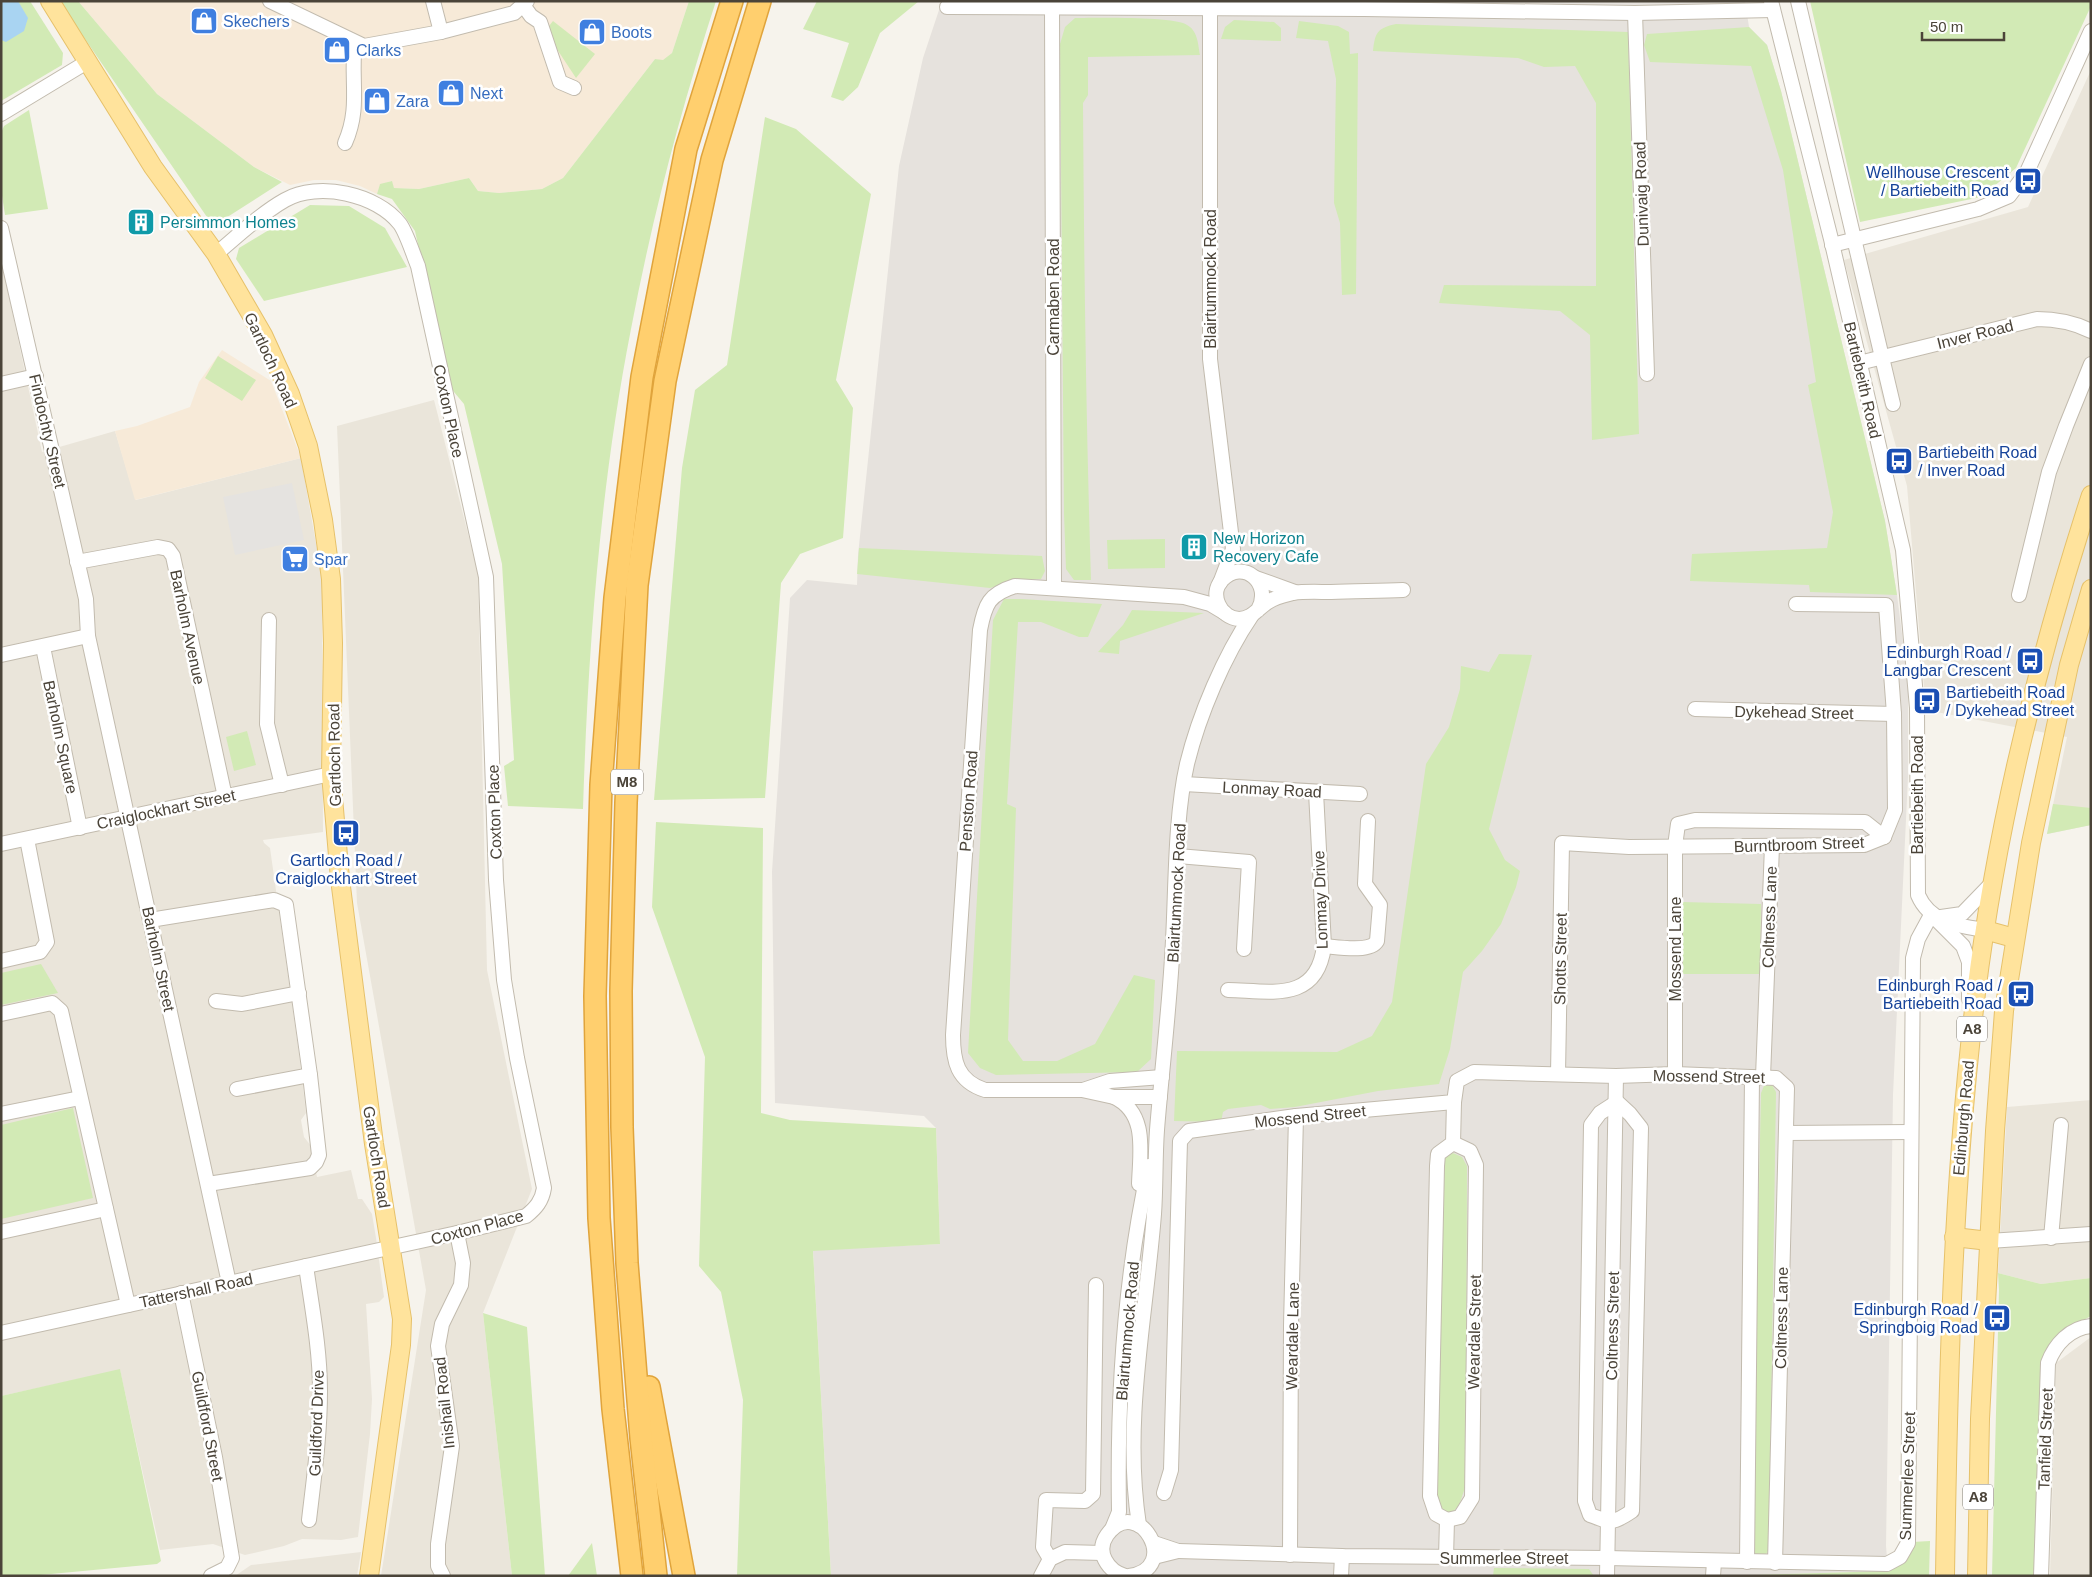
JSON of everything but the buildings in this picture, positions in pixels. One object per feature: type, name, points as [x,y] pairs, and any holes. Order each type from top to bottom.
[{"type":"highway","name":"M8","points":[[632,1576],[613,1409],[600,1218],[595,996],[601,785],[615,598],[642,377],[686,149],[732,1]]},
{"type":"highway","name":"M8","points":[[656,1576],[641,1438],[627,1263],[622,1127],[621,991],[626,803],[637,585],[667,372],[712,160],[760,1]]},
{"type":"highway","points":[[627,1263],[684,1576]]},
{"type":"main road","name":"Gartloch Road","points":[[50,1],[154,167],[216,254],[263,335],[286,386],[308,446],[314,473],[331,578],[333,660],[332,774],[340,879],[368,1104],[402,1319],[401,1345],[369,1576]]},
{"type":"main road","name":"Edinburgh Road","points":[[1945,1576],[1949,1354],[1954,1237],[1970,1046],[1985,930],[2010,793],[2043,649],[2091,495]]},
{"type":"main road","name":"Edinburgh Road","points":[[1977,1576],[1980,1419],[2004,1011],[2014,938],[2031,843],[2069,665],[2091,589]]},
{"type":"main road","points":[[1985,930],[2014,938]]},
{"type":"main road","points":[[1954,1237],[1989,1241]]},
{"type":"street","points":[[270,1],[364,46],[441,32],[514,13],[525,3],[531,16],[540,22],[560,82],[574,88]]},
{"type":"street","points":[[433,1],[441,32]]},
{"type":"street","points":[[1723,12],[1736,1]]},
{"type":"street","name":"Bartiebeith Road","points":[[1798,1],[1892,404]]},
{"type":"street","points":[[947,6],[1635,13],[1723,12],[1772,6]]},
{"type":"street","name":"Bartiebeith Road","points":[[1772,6],[1832,245],[1903,550],[1916,708],[1918,890],[1921,902],[1963,946],[1969,962],[1969,995],[1964,1028],[1970,1046]]},
{"type":"street","name":"Carmaben Road","points":[[1052,7],[1054,587]]},
{"type":"street","name":"Blairtummock Road","points":[[1210,8],[1210,359],[1233,549],[1219,585]]},
{"type":"street","name":"Dunivaig Road","points":[[1635,13],[1647,374]]},
{"type":"street","points":[[1832,245],[1978,209],[2009,196],[2027,172],[2091,31]]},
{"type":"street","points":[[345,143],[353,126],[356,81],[352,62],[355,43]]},
{"type":"street","points":[[1,114],[66,72],[87,62]]},
{"type":"street","name":"Coxton Place","points":[[216,254],[272,208],[287,199],[310,191],[360,197],[378,206],[400,224],[418,266],[486,578],[496,880],[504,980],[517,1058],[544,1188],[542,1198],[535,1209],[526,1216],[392,1248]]},
{"type":"street","name":"Findochty Street","points":[[1,228],[7,282],[36,376],[86,599],[88,636]]},
{"type":"street","name":"Inver Road","points":[[1859,363],[2037,319],[2052,319],[2077,324],[2091,331]]},
{"type":"street","points":[[2019,595],[2050,472],[2091,364]]},
{"type":"street","points":[[1,384],[36,376]]},
{"type":"street","name":"Barholm Avenue","points":[[77,562],[158,547],[168,549],[173,556],[225,797]]},
{"type":"street","name":"Blairtummock Road","points":[[1233,549],[1254,577]]},
{"type":"street","points":[[1184,597],[1219,585],[1230,574],[1238,572],[1295,593]]},
{"type":"street","points":[[1254,577],[1262,588],[1263,596],[1255,613]]},
{"type":"street","points":[[1219,585],[1217,600],[1226,614]]},
{"type":"street","name":"Penston Road","points":[[1160,1097],[1114,1098],[1082,1090],[985,1090],[973,1086],[962,1074],[956,1065],[953,1053],[982,621],[989,600],[1003,589],[1015,586],[1054,587],[1184,597]]},
{"type":"street","points":[[1184,597],[1210,604],[1238,619],[1255,613],[1274,599],[1295,593],[1403,590]]},
{"type":"street","points":[[1796,604],[1886,605],[1894,714],[1895,810],[1884,837]]},
{"type":"street","name":"Blairtummock Road","points":[[1139,1525],[1134,1458],[1136,1384],[1140,1331],[1154,1214],[1157,1133],[1172,964],[1184,784],[1193,744],[1226,659],[1255,613]]},
{"type":"street","name":"Blairtummock Road","points":[[1226,614],[1230,623],[1230,632],[1226,659]]},
{"type":"street","points":[[268,620],[268,724],[282,785]]},
{"type":"street","points":[[1,655],[88,636]]},
{"type":"street","name":"Barholm Street","points":[[88,636],[229,1283]]},
{"type":"street","name":"Barholm Square","points":[[43,646],[80,828]]},
{"type":"street","name":"Dykehead Street","points":[[1695,709],[1894,714]]},
{"type":"street","name":"Craiglockhart Street","points":[[1,844],[332,774]]},
{"type":"street","name":"Lonmay Road","points":[[1184,784],[1360,794]]},
{"type":"street","name":"Lonmay Drive","points":[[1228,990],[1287,991],[1300,987],[1316,973],[1320,964],[1324,946],[1316,792]]},
{"type":"street","name":"Burntbroom Street","points":[[1562,843],[1629,847],[1864,845],[1884,837],[1865,822],[1694,820],[1678,824]]},
{"type":"street","points":[[1324,946],[1367,948],[1377,941],[1380,905],[1365,884],[1368,821]]},
{"type":"street","name":"Mossend Lane","points":[[1675,1074],[1675,846],[1678,824]]},
{"type":"street","points":[[1,961],[40,952],[47,942],[27,839]]},
{"type":"street","name":"Shotts Street","points":[[1558,1074],[1562,843]]},
{"type":"street","name":"Coltness Lane","points":[[1747,1562],[1772,846]]},
{"type":"street","points":[[1178,856],[1249,862],[1244,949]]},
{"type":"street","points":[[1933,916],[1962,914],[1994,881]]},
{"type":"street","points":[[150,920],[274,900],[286,905],[310,1075],[319,1155],[316,1162],[310,1168],[208,1184]]},
{"type":"street","points":[[1933,916],[1966,927],[1985,930]]},
{"type":"street","name":"Summerlee Street","points":[[1178,1551],[1290,1556],[1607,1558],[1713,1569],[1747,1562],[1887,1564],[1900,1556],[1908,1543],[1913,958],[1918,939],[1933,916]]},
{"type":"street","points":[[216,1001],[242,1004],[299,993]]},
{"type":"street","points":[[1,1014],[52,1003],[61,1011],[128,1305]]},
{"type":"street","name":"Mossend Street","points":[[1164,1493],[1171,1470],[1180,1142],[1189,1131],[1296,1116],[1454,1102],[1457,1081],[1474,1072],[1616,1076],[1675,1074],[1764,1077]]},
{"type":"street","points":[[237,1089],[310,1075]]},
{"type":"street","name":"Coltness Street","points":[[1607,1576],[1616,1076]]},
{"type":"street","name":"Penston Road","points":[[1082,1090],[1110,1081],[1162,1077]]},
{"type":"street","name":"Coltness Lane","points":[[1764,1077],[1787,1088],[1775,1563]]},
{"type":"street","points":[[1,1114],[80,1098]]},
{"type":"street","points":[[1114,1098],[1122,1101],[1132,1111],[1140,1131],[1139,1212]]},
{"type":"street","points":[[1446,1558],[1447,1520],[1436,1514],[1430,1496],[1436,1166],[1438,1154],[1454,1143],[1454,1102]]},
{"type":"street","points":[[1616,1102],[1630,1114],[1640,1128],[1640,1138],[1632,1511],[1618,1521],[1609,1522],[1590,1515],[1585,1501],[1591,1124],[1600,1113],[1616,1102]]},
{"type":"street","name":"Weardale Lane","points":[[1290,1556],[1291,1326],[1296,1116]]},
{"type":"street","points":[[2051,1238],[2061,1125]]},
{"type":"street","points":[[1786,1133],[1911,1132]]},
{"type":"street","name":"Blairtummock Road","points":[[1112,1529],[1119,1512],[1121,1383],[1139,1212],[1157,1133]]},
{"type":"street","name":"Weardale Street","points":[[1447,1520],[1460,1517],[1472,1498],[1476,1165],[1470,1151],[1454,1143]]},
{"type":"street","points":[[1,1232],[106,1209]]},
{"type":"street","name":"Inishail Road","points":[[443,1576],[438,1566],[438,1544],[452,1446],[438,1346],[442,1324],[461,1285],[463,1263],[457,1233]]},
{"type":"street","points":[[1989,1241],[2091,1234]]},
{"type":"street","name":"Tattershall Road","points":[[1,1333],[392,1248]]},
{"type":"street","name":"Guildford Drive","points":[[306,1266],[317,1334],[320,1390],[318,1441],[309,1520]]},
{"type":"street","points":[[1050,1559],[1043,1547],[1046,1500],[1085,1501],[1093,1494],[1096,1285]]},
{"type":"street","name":"Guildford Street","points":[[182,1294],[215,1457],[232,1558],[227,1568],[211,1576]]},
{"type":"street","name":"Tanfield Street","points":[[2041,1576],[2048,1363],[2052,1354],[2070,1334],[2082,1327],[2091,1326]]},
{"type":"street","points":[[1130,1523],[1139,1525],[1149,1532],[1154,1543],[1154,1557],[1145,1573],[1122,1575],[1107,1565],[1102,1553],[1104,1540],[1112,1529],[1120,1524],[1130,1523]]},
{"type":"street","points":[[1154,1543],[1178,1551]]},
{"type":"street","points":[[1154,1557],[1178,1551]]},
{"type":"street","points":[[1041,1576],[1050,1559],[1065,1552],[1102,1553]]},
{"type":"street","points":[[1341,1576],[1342,1556]]},
{"type":"shaded area","points":[[78,1],[689,1],[672,53],[663,61],[655,59],[563,178],[542,189],[499,193],[478,191],[469,178],[419,189],[394,188],[391,181],[380,185],[377,194],[360,186],[336,180],[314,180],[290,185],[254,167],[157,94]]},
{"type":"shaded area","points":[[942,1],[1745,1],[1749,27],[1767,45],[1781,91],[1885,521],[1908,680],[1908,777],[1893,1095],[1886,1546],[1888,1571],[1725,1576],[831,1576],[813,1250],[940,1244],[936,1128],[924,1116],[775,1103],[772,872],[790,598],[807,580],[857,585],[858,555],[899,166],[923,58]]},
{"type":"shaded area","points":[[2091,70],[2091,825],[2047,834],[2067,737],[1926,710],[1907,486],[1844,260],[2028,207]]},
{"type":"shaded area","points":[[1,259],[42,452],[115,431],[136,500],[301,458],[322,578],[323,832],[263,840],[270,848],[300,1061],[306,1113],[301,1120],[304,1137],[311,1146],[317,1177],[351,1170],[358,1199],[362,1199],[372,1214],[376,1238],[384,1297],[379,1302],[366,1304],[372,1399],[370,1434],[358,1537],[341,1540],[302,1539],[284,1546],[245,1555],[213,1544],[160,1550],[120,1370],[1,1396]]},
{"type":"shaded area","points":[[222,350],[271,381],[301,458],[135,500],[115,431],[137,426],[190,407],[199,382]]},
{"type":"shaded area","points":[[434,400],[478,573],[487,970],[532,1189],[483,1313],[512,1576],[381,1576],[426,1290],[357,903],[337,426]]},
{"type":"shaded area","points":[[292,483],[304,540],[235,555],[223,497]]},
{"type":"shaded area","points":[[2091,1100],[2091,1278],[2041,1284],[1998,1273],[2007,1107]]},
{"type":"shaded area","points":[[2091,1337],[2091,1576],[2050,1576],[2056,1363]]},
{"type":"shaded area","points":[[361,1552],[357,1576],[235,1576],[251,1565]]},
{"type":"green space","points":[[1,1],[30,1],[63,53],[62,65],[1,101]]},
{"type":"green space","points":[[59,1],[78,1],[157,94],[254,167],[282,182],[218,223],[209,220]]},
{"type":"green space","points":[[689,1],[716,1],[679,123],[658,205],[639,287],[620,388],[597,568],[588,689],[583,809],[508,806],[504,766],[514,760],[502,564],[464,404],[449,386],[415,231],[392,199],[377,194],[380,184],[392,181],[394,188],[419,189],[469,178],[478,191],[499,193],[542,189],[563,178],[655,59],[663,60],[672,53]]},
{"type":"green space","points":[[817,1],[919,1],[880,33],[858,87],[843,101],[831,97],[849,43],[803,29]]},
{"type":"green space","points":[[1810,1],[2091,1],[2091,6],[2016,168],[1981,197],[1860,222]]},
{"type":"green space","points":[[1075,18],[1134,18],[1179,22],[1187,25],[1193,31],[1197,38],[1200,55],[1088,57],[1088,95],[1083,103],[1091,580],[1074,580],[1066,569],[1064,514],[1060,44],[1065,27]]},
{"type":"green space","points":[[1234,20],[1274,22],[1281,28],[1281,41],[1221,39],[1225,27]]},
{"type":"green space","points":[[553,21],[595,54],[576,78],[545,31]]},
{"type":"green space","points":[[1299,21],[1338,26],[1349,32],[1350,54],[1358,53],[1356,294],[1342,295],[1340,223],[1334,203],[1336,79],[1328,41],[1296,38]]},
{"type":"green space","points":[[1396,24],[1628,32],[1639,434],[1592,440],[1590,335],[1560,311],[1439,303],[1444,285],[1596,286],[1596,103],[1575,66],[1544,67],[1518,58],[1373,51],[1378,32],[1385,27]]},
{"type":"green space","points":[[1749,27],[1767,45],[1781,91],[1885,521],[1897,595],[1810,592],[1809,585],[1690,581],[1692,554],[1827,548],[1833,512],[1808,385],[1816,382],[1783,170],[1751,66],[1650,62],[1644,45],[1647,34]]},
{"type":"green space","points":[[29,110],[48,209],[5,215],[1,189],[1,133],[4,126]]},
{"type":"green space","points":[[765,117],[796,129],[871,194],[836,380],[853,408],[843,538],[800,554],[781,583],[765,798],[654,800],[682,468],[695,390],[727,365]]},
{"type":"green space","points":[[310,205],[349,206],[385,228],[407,267],[264,301],[236,259],[239,248]]},
{"type":"green space","points":[[218,356],[256,380],[242,401],[205,378]]},
{"type":"green space","points":[[1165,539],[1165,568],[1108,569],[1107,540]]},
{"type":"green space","points":[[859,548],[1042,556],[1045,571],[1041,579],[1019,579],[990,588],[857,574]]},
{"type":"green space","points":[[1004,599],[1102,604],[1088,637],[1079,637],[1041,622],[1018,622],[1007,804],[1016,808],[1008,1040],[1023,1061],[1057,1061],[1095,1044],[1134,975],[1155,980],[1151,1059],[1137,1072],[996,1075],[980,1068],[968,1053],[993,620]]},
{"type":"green space","points":[[1132,610],[1204,613],[1120,641],[1119,654],[1098,652],[1123,625]]},
{"type":"green space","points":[[1499,654],[1532,655],[1489,829],[1505,860],[1520,871],[1516,887],[1501,924],[1482,951],[1463,972],[1450,1049],[1439,1084],[1378,1091],[1295,1107],[1270,1109],[1261,1105],[1228,1109],[1223,1112],[1221,1122],[1174,1121],[1177,1051],[1337,1052],[1372,1036],[1392,1002],[1426,764],[1449,727],[1460,689],[1461,666],[1489,672]]},
{"type":"green space","points":[[247,731],[256,765],[234,771],[226,737]]},
{"type":"green space","points":[[2053,804],[2091,808],[2091,825],[2047,834]]},
{"type":"green space","points":[[656,822],[763,828],[761,1113],[790,1120],[936,1128],[940,1244],[813,1251],[831,1576],[737,1576],[743,1400],[721,1292],[699,1266],[705,1057],[652,907]]},
{"type":"green space","points":[[1682,902],[1761,904],[1760,974],[1681,974]]},
{"type":"green space","points":[[41,964],[58,993],[1,1005],[1,973]]},
{"type":"green space","points":[[1772,1085],[1776,1092],[1769,1548],[1765,1557],[1755,1556],[1751,1550],[1761,1093],[1764,1086]]},
{"type":"green space","points":[[73,1108],[93,1198],[1,1219],[1,1125]]},
{"type":"green space","points":[[1453,1153],[1462,1157],[1467,1166],[1466,1485],[1459,1505],[1451,1514],[1443,1515],[1439,1508],[1437,1496],[1442,1163],[1445,1156]]},
{"type":"green space","points":[[1998,1273],[2041,1284],[2091,1278],[2091,1316],[2059,1333],[2045,1351],[2041,1373],[2036,1576],[1992,1576]]},
{"type":"green space","points":[[483,1313],[527,1327],[545,1576],[512,1576]]},
{"type":"green space","points":[[120,1369],[161,1561],[157,1564],[30,1576],[1,1576],[1,1396]]},
{"type":"green space","points":[[1930,1541],[1929,1576],[1725,1576],[1888,1571],[1906,1556],[1912,1542]]},
{"type":"green space","points":[[592,1543],[597,1576],[568,1576]]},
{"type":"green space","points":[[1494,1568],[1589,1569],[1594,1576],[1493,1576]]},
{"type":"water","points":[[1,1],[18,1],[28,18],[24,31],[6,42],[1,40]]},
{"type":"place","name":"Skechers","points":[[204,21]]},
{"type":"place","name":"Boots","points":[[592,32]]},
{"type":"place","name":"Clarks","points":[[337,50]]},
{"type":"place","name":"Next","points":[[451,93]]},
{"type":"place","name":"Zara","points":[[377,101]]},
{"type":"place","name":"Wellhouse Crescent / Bartiebeith Road","points":[[2028,181]]},
{"type":"place","name":"Persimmon Homes","points":[[141,222]]},
{"type":"place","name":"Bartiebeith Road / Inver Road","points":[[1899,461]]},
{"type":"place","name":"New Horizon Recovery Cafe","points":[[1194,547]]},
{"type":"place","name":"Spar","points":[[295,559]]},
{"type":"place","name":"Edinburgh Road / Langbar Crescent","points":[[2030,661]]},
{"type":"place","name":"Bartiebeith Road / Dykehead Street","points":[[1927,701]]},
{"type":"place","name":"Gartloch Road / Craiglockhart Street","points":[[346,833]]},
{"type":"place","name":"Edinburgh Road / Bartiebeith Road","points":[[2021,994]]},
{"type":"place","name":"Edinburgh Road / Springboig Road","points":[[1997,1318]]}]
